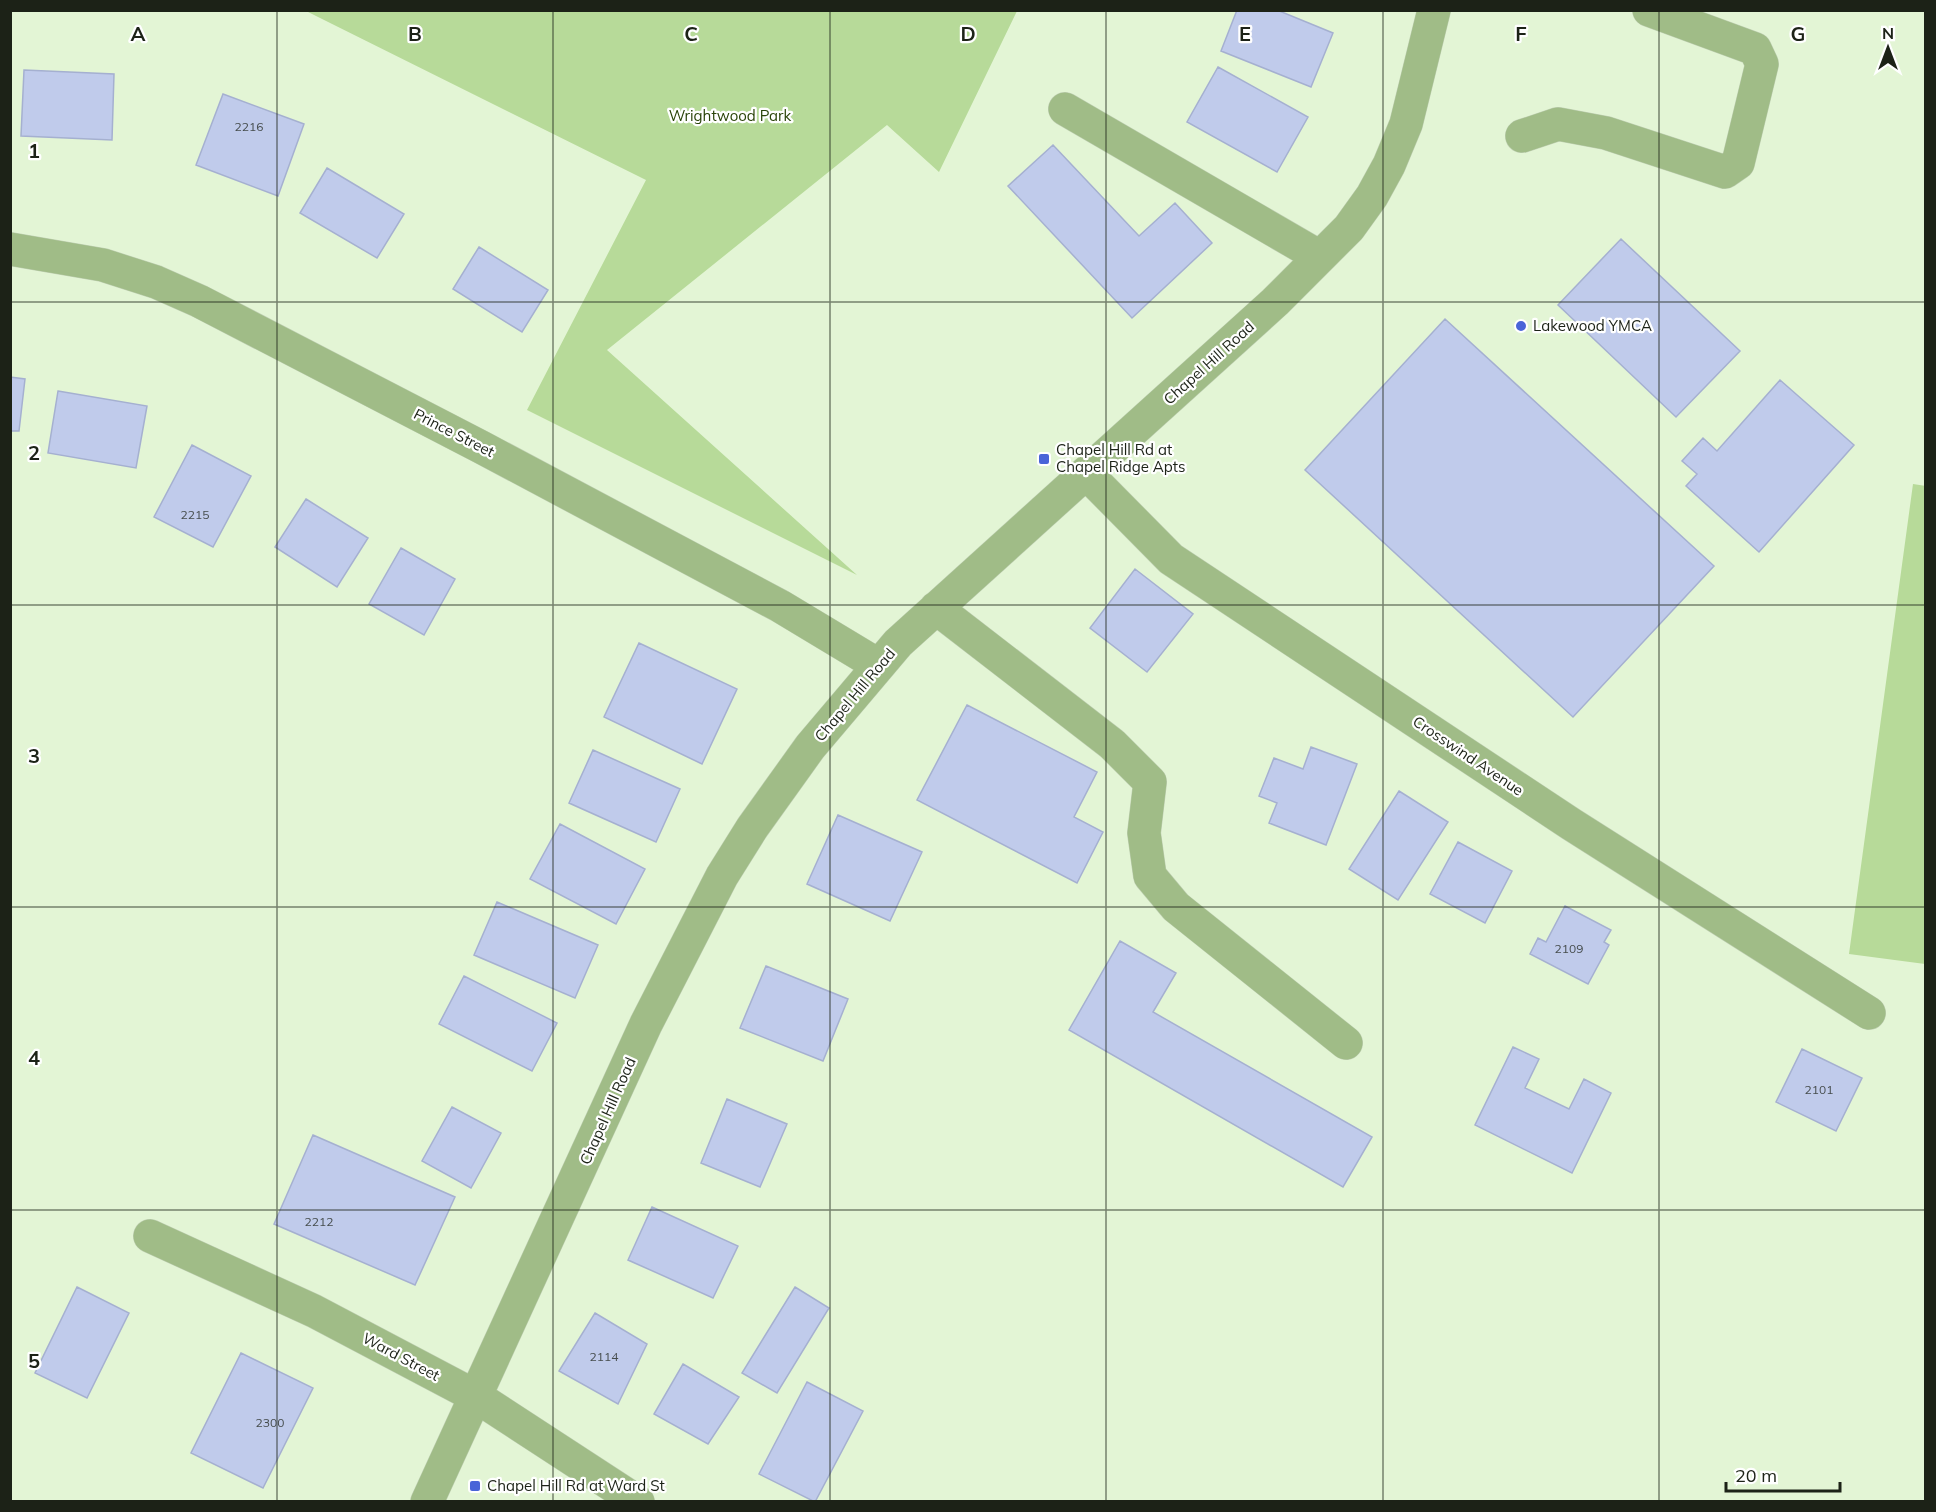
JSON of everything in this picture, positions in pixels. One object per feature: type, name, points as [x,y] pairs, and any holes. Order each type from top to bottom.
[{"type":"street","name":"Chapel Hill Road","points":[[428,1502],[646,1024],[722,876],[752,828],[810,747],[878,665],[936,608],[1275,302],[1348,228],[1372,196],[1389,165],[1416,92],[1434,10]]},
{"type":"street","points":[[1522,136],[1558,124],[1606,133],[1725,172],[1738,163],[1762,64],[1755,49],[1649,10]]},
{"type":"street","points":[[1065,109],[1320,257]]},
{"type":"street","name":"Prince Street","points":[[10,249],[103,265],[156,282],[198,301],[780,606],[878,665]]},
{"type":"street","name":"Crosswind Avenue","points":[[1087,474],[1171,559],[1571,824],[1869,1013]]},
{"type":"street","points":[[936,608],[1112,744],[1150,782],[1144,833],[1150,876],[1176,907],[1346,1043]]},
{"type":"street","name":"Ward Street","points":[[150,1236],[314,1311],[477,1397],[638,1502]]},
{"type":"green space","name":"Wrightwood Park","points":[[306,11],[1017,11],[939,172],[887,125],[607,350],[857,575],[527,410],[646,180]]},
{"type":"green space","points":[[1913,484],[1926,486],[1925,964],[1849,954]]},
{"type":"building","points":[[1237,10],[1277,10],[1333,33],[1311,87],[1221,51]]},
{"type":"building","points":[[1218,67],[1308,117],[1277,172],[1187,122]]},
{"type":"building","points":[[24,70],[114,74],[112,140],[21,136]]},
{"type":"building","points":[[223,94],[304,124],[278,196],[196,165]]},
{"type":"building","points":[[1053,145],[1139,236],[1175,203],[1212,243],[1132,318],[1008,186]]},
{"type":"building","points":[[327,168],[404,214],[377,258],[300,213]]},
{"type":"building","points":[[1621,239],[1740,351],[1676,417],[1558,305]]},
{"type":"building","points":[[479,247],[548,290],[522,332],[453,289]]},
{"type":"building","points":[[1445,319],[1714,566],[1573,717],[1305,470]]},
{"type":"building","points":[[10,377],[25,379],[19,431],[10,431]]},
{"type":"building","points":[[1780,380],[1854,445],[1759,552],[1686,486],[1697,474],[1682,461],[1703,438],[1717,451]]},
{"type":"building","points":[[58,391],[147,406],[136,468],[48,453]]},
{"type":"building","points":[[192,445],[251,476],[213,547],[154,517]]},
{"type":"building","points":[[306,499],[368,538],[337,587],[275,547]]},
{"type":"building","points":[[401,548],[455,579],[424,635],[369,604]]},
{"type":"building","points":[[1135,569],[1193,614],[1147,672],[1090,628]]},
{"type":"building","points":[[639,643],[737,689],[702,764],[604,717]]},
{"type":"building","points":[[967,705],[1097,772],[1074,817],[1103,832],[1077,883],[917,800]]},
{"type":"building","points":[[1311,747],[1357,764],[1326,845],[1269,823],[1277,803],[1259,796],[1274,758],[1303,769]]},
{"type":"building","points":[[593,750],[680,789],[656,842],[569,803]]},
{"type":"building","points":[[1399,791],[1448,822],[1398,900],[1349,869]]},
{"type":"building","points":[[838,815],[922,852],[890,921],[807,884]]},
{"type":"building","points":[[560,824],[645,869],[616,924],[530,879]]},
{"type":"building","points":[[1458,842],[1512,871],[1485,923],[1430,894]]},
{"type":"building","points":[[497,902],[598,945],[575,998],[474,955]]},
{"type":"building","points":[[1565,906],[1611,930],[1604,942],[1609,945],[1588,984],[1530,954],[1538,938],[1546,942]]},
{"type":"building","points":[[1120,941],[1176,973],[1153,1012],[1372,1137],[1343,1187],[1069,1030]]},
{"type":"building","points":[[766,966],[848,999],[823,1061],[740,1028]]},
{"type":"building","points":[[464,976],[557,1023],[532,1071],[439,1024]]},
{"type":"building","points":[[1513,1047],[1539,1059],[1525,1088],[1569,1109],[1584,1079],[1611,1093],[1572,1173],[1475,1125]]},
{"type":"building","points":[[1802,1049],[1862,1078],[1836,1131],[1776,1102]]},
{"type":"building","points":[[727,1099],[787,1124],[760,1187],[701,1163]]},
{"type":"building","points":[[452,1107],[501,1133],[471,1188],[422,1161]]},
{"type":"building","points":[[313,1135],[455,1197],[415,1285],[274,1224]]},
{"type":"building","points":[[652,1207],[738,1246],[713,1298],[628,1260]]},
{"type":"building","points":[[77,1287],[129,1313],[87,1398],[35,1373]]},
{"type":"building","points":[[795,1287],[829,1308],[777,1393],[742,1373]]},
{"type":"building","points":[[595,1313],[647,1344],[618,1404],[559,1371]]},
{"type":"building","points":[[241,1353],[313,1388],[263,1488],[191,1453]]},
{"type":"building","points":[[683,1364],[739,1397],[708,1444],[654,1414]]},
{"type":"building","points":[[807,1382],[863,1411],[815,1502],[759,1474]]},
{"type":"place","name":"Lakewood YMCA","points":[[1521,326]]},
{"type":"place","name":"Chapel Hill Rd at Chapel Ridge Apts","points":[[1044,459]]},
{"type":"place","name":"Chapel Hill Rd at Ward St","points":[[475,1486]]}]
